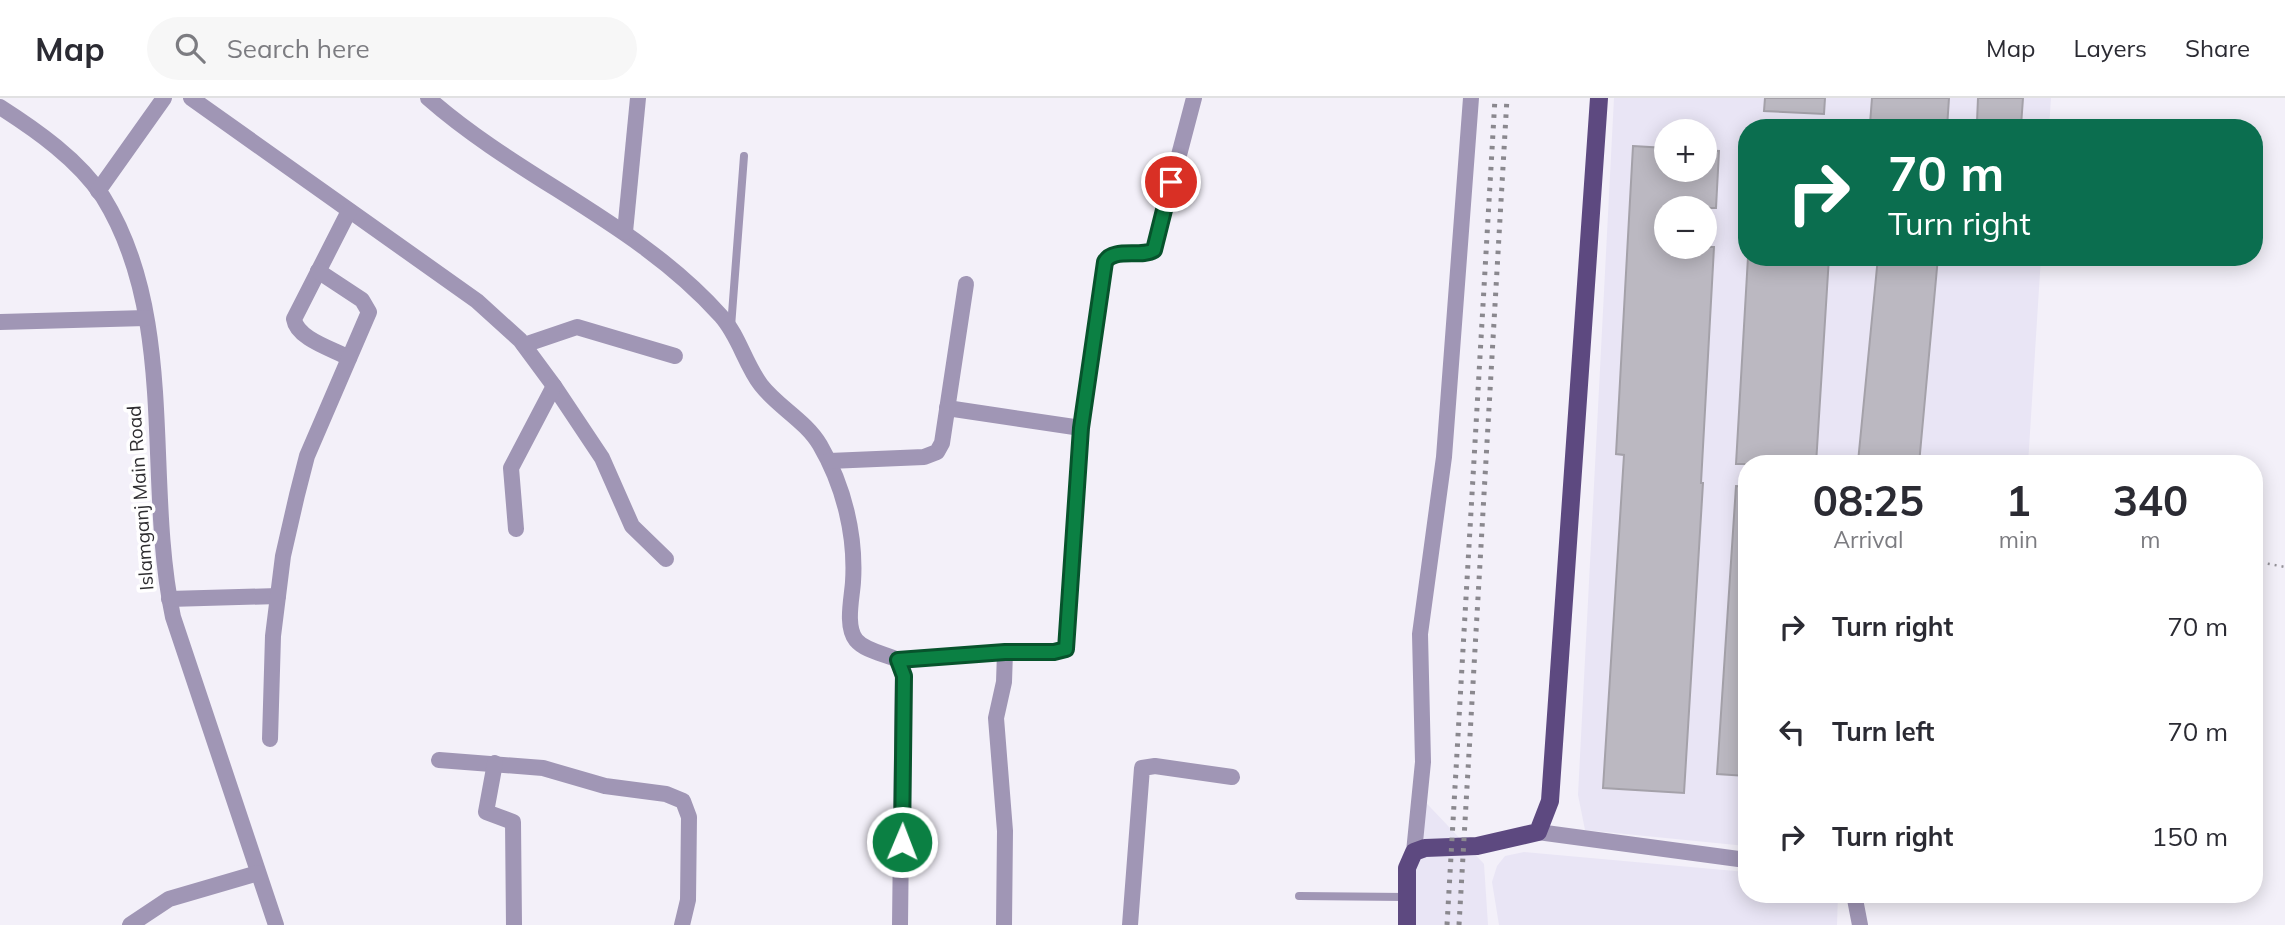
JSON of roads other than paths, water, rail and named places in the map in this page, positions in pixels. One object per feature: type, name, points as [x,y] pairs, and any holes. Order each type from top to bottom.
[{"type":"main road","points":[[1407,925],[1407,868],[1414,852],[1425,848],[1476,846],[1538,832],[1546,816],[1552,787],[1599,98]]},
{"type":"street","points":[[98,191],[164,98]]},
{"type":"street","points":[[191,98],[477,301],[524,345],[602,458],[632,526],[666,559]]},
{"type":"street","points":[[428,98],[499,154],[625,232],[667,263],[731,330],[760,384],[811,433],[829,461],[855,546],[851,622],[854,637],[863,646],[898,660],[1005,652],[1054,652],[1066,649],[1081,428],[1106,258],[1154,250],[1194,98]]},
{"type":"street","points":[[625,232],[638,98]]},
{"type":"street","points":[[1414,852],[1423,762],[1420,634],[1444,457],[1471,98]]},
{"type":"street","name":"Islamganj Main Road","points":[[0,107],[25,123],[78,168],[98,191],[130,250],[146,318],[161,535],[169,598],[202,708],[276,925]]},
{"type":"street","points":[[349,211],[295,315],[294,323],[305,335],[349,358]]},
{"type":"street","points":[[270,738],[282,556],[307,456],[368,308],[362,300],[318,271]]},
{"type":"street","points":[[829,461],[933,455],[942,443],[966,284]]},
{"type":"street","points":[[0,322],[146,318]]},
{"type":"street","points":[[524,345],[577,327],[675,356]]},
{"type":"street","points":[[516,529],[511,468],[554,386]]},
{"type":"street","points":[[947,408],[1081,428]]},
{"type":"street","points":[[169,598],[278,596]]},
{"type":"street","points":[[1004,925],[1005,831],[996,718],[1003,688],[1005,652]]},
{"type":"street","points":[[898,660],[904,676],[901,925]]},
{"type":"street","points":[[439,760],[495,763],[561,772],[605,786],[666,794],[683,801],[689,817],[688,900],[682,925]]},
{"type":"street","points":[[495,763],[486,809],[489,816],[513,822],[514,925]]},
{"type":"street","points":[[1130,925],[1142,768],[1155,766],[1232,778]]},
{"type":"street","points":[[1538,832],[1738,859]]},
{"type":"street","points":[[130,925],[169,899],[258,873]]},
{"type":"street","points":[[1856,903],[1860,925]]},
{"type":"lane","points":[[731,330],[744,156]]},
{"type":"lane","points":[[1299,896],[1405,897]]},
{"type":"railway","points":[[1447,925],[1495,98]]},
{"type":"railway","points":[[1459,925],[1507,98]]}]
